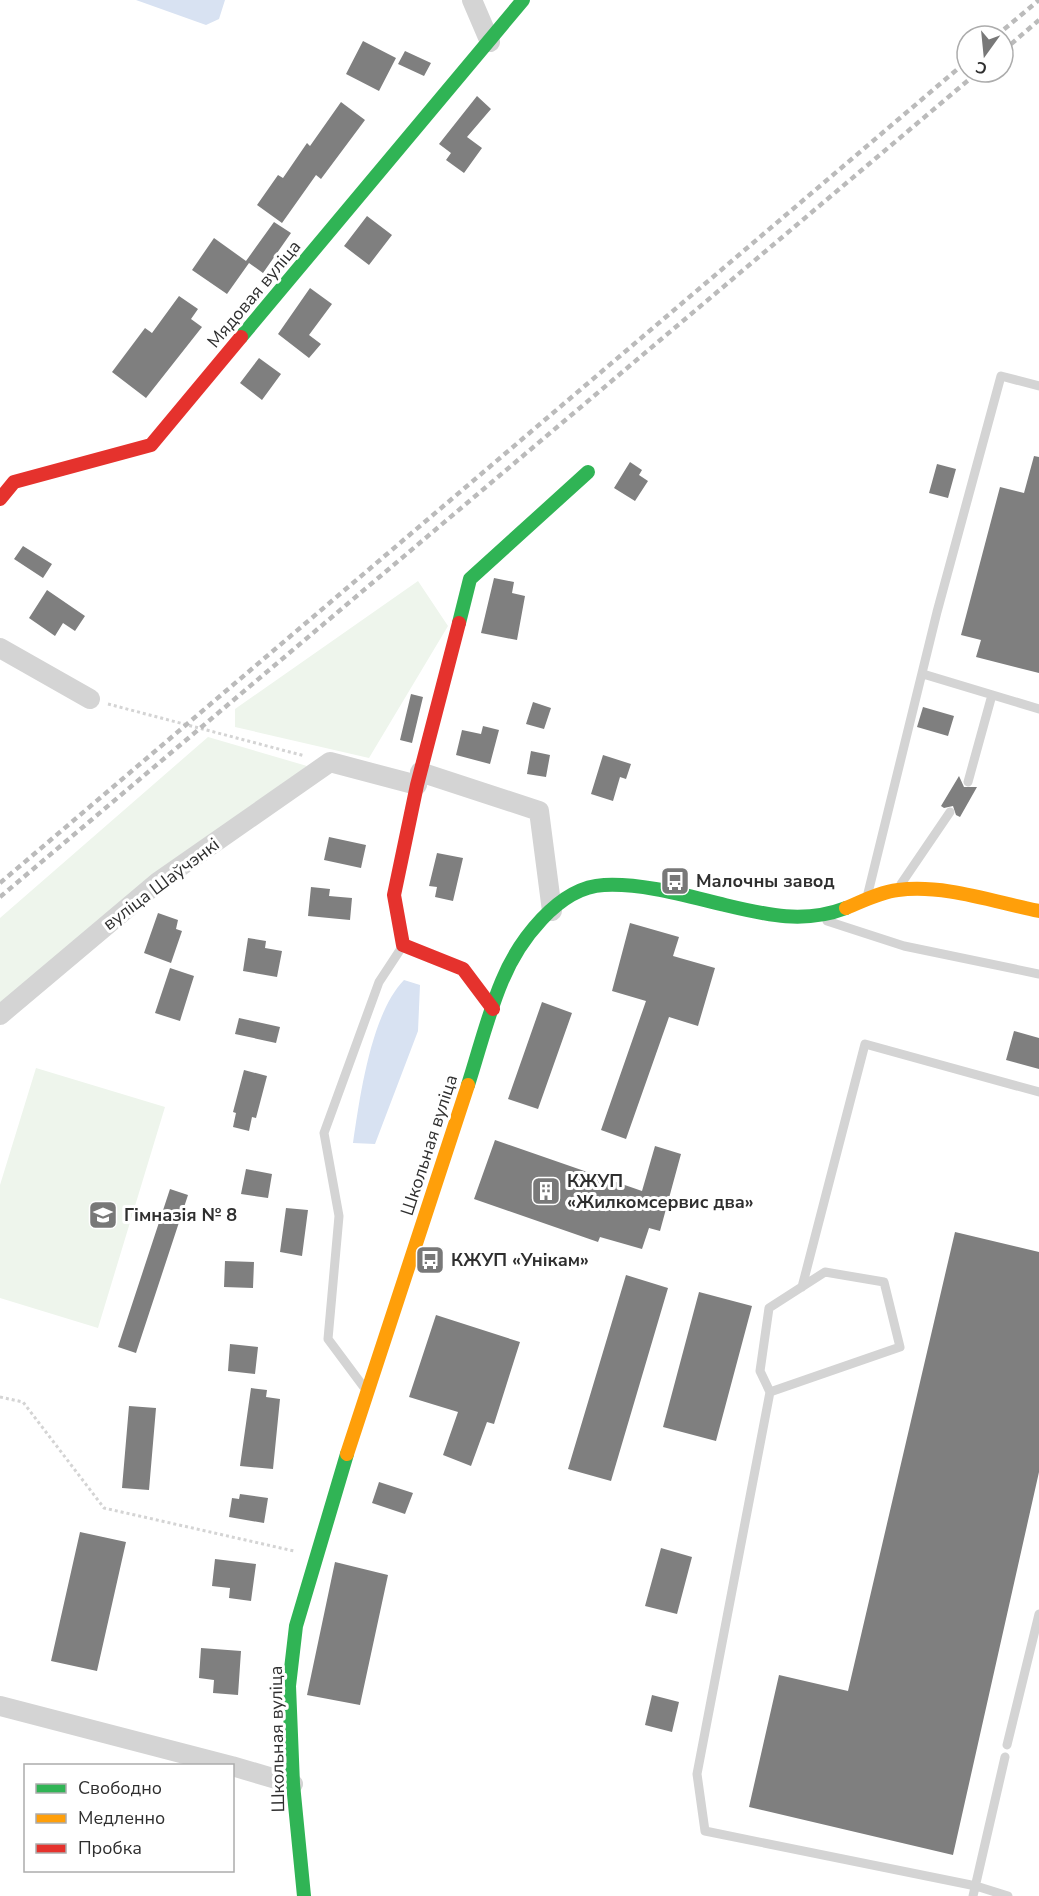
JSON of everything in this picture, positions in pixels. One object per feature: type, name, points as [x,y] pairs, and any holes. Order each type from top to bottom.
[{"type":"street","points":[[472,0],[490,42]]},
{"type":"street","name":"Мядовая вуліца","points":[[0,499],[14,482],[151,445],[523,0]]},
{"type":"street","points":[[493,1009],[463,969],[403,945],[394,895],[419,779],[470,579],[588,472]]},
{"type":"street","points":[[0,648],[90,699]]},
{"type":"street","points":[[330,762],[419,779],[539,811],[552,911]]},
{"type":"street","name":"вуліца Шаўчэнкі","points":[[0,1015],[158,882],[330,762]]},
{"type":"street","name":"Школьная вуліца","points":[[304,1896],[293,1784],[291,1674],[296,1626],[366,1390],[502,981],[518,950],[552,911],[588,887],[623,884],[775,917],[796,919],[835,912],[866,898],[896,891],[953,894],[1039,911]]},
{"type":"street","points":[[0,1706],[224,1764]]},
{"type":"street","points":[[234,1767],[293,1784]]},
{"type":"lane","points":[[866,898],[922,674],[1001,376],[1039,386]]},
{"type":"lane","points":[[922,674],[1039,710]]},
{"type":"lane","points":[[968,782],[992,696]]},
{"type":"lane","points":[[896,891],[951,812]]},
{"type":"lane","points":[[813,916],[904,946],[1039,974]]},
{"type":"lane","points":[[366,1390],[328,1339],[339,1216],[324,1133],[379,982],[403,945]]},
{"type":"lane","points":[[802,1287],[865,1044],[1039,1092]]},
{"type":"lane","points":[[770,1392],[900,1347],[884,1282],[825,1272],[769,1308],[760,1371],[770,1392],[742,1525],[697,1774],[705,1831],[974,1891],[1008,1896]]},
{"type":"lane","points":[[1007,1746],[1039,1614]]},
{"type":"lane","points":[[974,1891],[1005,1757]]},
{"type":"path","points":[[90,699],[330,762]]},
{"type":"path","points":[[0,1397],[23,1402],[104,1508],[317,1557]]},
{"type":"shaded area","points":[[418,581],[448,626],[369,758],[235,727],[235,709]]},
{"type":"shaded area","points":[[208,737],[307,766],[0,1006],[0,918]]},
{"type":"shaded area","points":[[36,1068],[165,1107],[98,1328],[0,1298],[0,1185]]},
{"type":"water","points":[[136,0],[225,0],[219,19],[206,25]]},
{"type":"water","points":[[404,980],[420,985],[418,1031],[375,1144],[353,1143],[375,1034],[383,1013]]},
{"type":"building","points":[[363,41],[396,58],[379,91],[346,74]]},
{"type":"building","points":[[405,51],[431,63],[424,76],[398,64]]},
{"type":"building","points":[[477,96],[491,109],[467,137],[482,148],[464,173],[446,160],[451,153],[439,144]]},
{"type":"building","points":[[341,102],[365,120],[321,179],[316,175],[282,223],[257,205],[278,175],[283,178],[307,143],[310,146]]},
{"type":"building","points":[[367,216],[392,235],[369,265],[344,246]]},
{"type":"building","points":[[274,222],[291,233],[263,273],[249,263],[227,294],[192,270],[214,238],[246,261]]},
{"type":"building","points":[[310,288],[332,304],[309,335],[321,344],[309,358],[278,334]]},
{"type":"building","points":[[179,296],[198,309],[191,319],[202,327],[146,398],[112,372],[145,328],[152,333]]},
{"type":"building","points":[[259,358],[281,374],[262,400],[240,383]]},
{"type":"building","points":[[1034,456],[1039,457],[1039,673],[976,657],[981,640],[961,635],[1000,487],[1024,493]]},
{"type":"building","points":[[630,462],[642,470],[639,475],[648,481],[635,501],[614,488]]},
{"type":"building","points":[[937,464],[956,469],[948,498],[929,493]]},
{"type":"building","points":[[23,546],[52,564],[43,578],[14,559]]},
{"type":"building","points":[[494,578],[514,582],[512,593],[525,596],[517,640],[481,633]]},
{"type":"building","points":[[47,590],[85,616],[75,631],[63,623],[55,636],[29,618]]},
{"type":"building","points":[[411,694],[423,697],[412,743],[400,740]]},
{"type":"building","points":[[533,702],[551,708],[544,729],[526,724]]},
{"type":"building","points":[[923,707],[954,716],[948,736],[917,727]]},
{"type":"building","points":[[483,726],[499,730],[490,764],[456,755],[462,730],[481,734]]},
{"type":"building","points":[[531,751],[550,755],[546,777],[527,774]]},
{"type":"building","points":[[603,755],[631,764],[626,779],[620,777],[613,801],[591,794]]},
{"type":"building","points":[[959,776],[964,787],[977,787],[960,817],[956,815],[953,806],[944,808],[941,806]]},
{"type":"building","points":[[329,837],[366,845],[361,868],[324,860]]},
{"type":"building","points":[[437,853],[463,858],[453,901],[435,897],[437,887],[429,886]]},
{"type":"building","points":[[311,887],[330,889],[329,896],[352,898],[350,920],[308,916]]},
{"type":"building","points":[[158,913],[178,920],[176,929],[182,931],[171,963],[144,953]]},
{"type":"building","points":[[630,923],[679,937],[673,956],[715,968],[698,1026],[669,1017],[626,1139],[601,1130],[646,1001],[612,991]]},
{"type":"building","points":[[248,938],[266,941],[265,948],[282,951],[277,977],[243,971]]},
{"type":"building","points":[[170,968],[194,976],[180,1021],[155,1013]]},
{"type":"building","points":[[542,1002],[572,1013],[538,1109],[508,1099]]},
{"type":"building","points":[[239,1018],[280,1027],[276,1043],[235,1034]]},
{"type":"building","points":[[1014,1031],[1039,1038],[1039,1069],[1006,1060]]},
{"type":"building","points":[[244,1070],[267,1076],[256,1118],[252,1117],[249,1131],[233,1127],[236,1113],[233,1112]]},
{"type":"building","name":"КЖУП «Жилкомсервис два»","points":[[495,1140],[642,1191],[655,1146],[681,1154],[660,1231],[649,1228],[642,1249],[600,1237],[598,1242],[474,1199]]},
{"type":"building","points":[[246,1169],[272,1174],[268,1198],[241,1194]]},
{"type":"building","points":[[170,1189],[188,1195],[136,1353],[118,1347]]},
{"type":"building","points":[[286,1208],[308,1210],[302,1256],[280,1252]]},
{"type":"building","points":[[955,1232],[1039,1252],[1039,1472],[953,1855],[749,1807],[779,1675],[848,1691]]},
{"type":"building","points":[[225,1261],[254,1262],[253,1288],[224,1287]]},
{"type":"building","points":[[626,1275],[668,1288],[611,1481],[568,1469]]},
{"type":"building","points":[[699,1292],[752,1306],[716,1441],[663,1427]]},
{"type":"building","points":[[436,1315],[520,1342],[494,1424],[487,1422],[471,1466],[443,1455],[458,1412],[409,1397]]},
{"type":"building","points":[[230,1344],[258,1347],[255,1374],[228,1371]]},
{"type":"building","points":[[251,1388],[267,1390],[266,1397],[280,1399],[273,1469],[240,1466]]},
{"type":"building","points":[[129,1406],[156,1408],[149,1490],[122,1488]]},
{"type":"building","points":[[379,1482],[413,1493],[405,1514],[372,1503]]},
{"type":"building","points":[[240,1494],[268,1498],[264,1523],[229,1517],[232,1498],[239,1499]]},
{"type":"building","points":[[80,1532],[126,1542],[97,1671],[51,1661]]},
{"type":"building","points":[[661,1548],[692,1557],[677,1614],[645,1606]]},
{"type":"building","points":[[215,1559],[256,1564],[251,1601],[229,1598],[230,1588],[212,1586]]},
{"type":"building","points":[[335,1562],[388,1575],[360,1705],[307,1695]]},
{"type":"building","points":[[201,1648],[241,1651],[238,1695],[213,1693],[214,1680],[199,1678]]},
{"type":"building","points":[[652,1695],[679,1702],[672,1732],[645,1725]]},
{"type":"railway","points":[[1010,24],[1039,0]]},
{"type":"railway","points":[[1015,41],[1039,20]]},
{"type":"railway","points":[[0,883],[955,71]]},
{"type":"railway","points":[[0,897],[964,84]]},
{"type":"traffic: fast","points":[[241,337],[523,0]]},
{"type":"traffic: fast","points":[[459,623],[470,579],[588,472]]},
{"type":"traffic: fast","points":[[468,1085],[492,1006],[509,966],[529,934],[542,919],[571,895],[587,888],[619,885],[665,891],[771,915],[815,916],[846,908]]},
{"type":"traffic: fast","points":[[304,1896],[293,1784],[289,1686],[296,1626],[347,1454]]},
{"type":"traffic: slow","points":[[846,908],[872,897],[898,890],[933,889],[1039,911]]},
{"type":"traffic: slow","points":[[347,1454],[468,1085]]},
{"type":"traffic: jam","points":[[0,499],[14,482],[151,445],[241,337]]},
{"type":"traffic: jam","points":[[459,623],[417,785],[394,895],[403,945],[463,969],[493,1009]]},
{"type":"place","name":"Малочны завод","points":[[675,881]]},
{"type":"place","name":"КЖУП «Жилкомсервис два»","points":[[546,1191]]},
{"type":"place","name":"Гімназія № 8","points":[[103,1215]]},
{"type":"place","name":"КЖУП «Унікам»","points":[[430,1260]]}]
